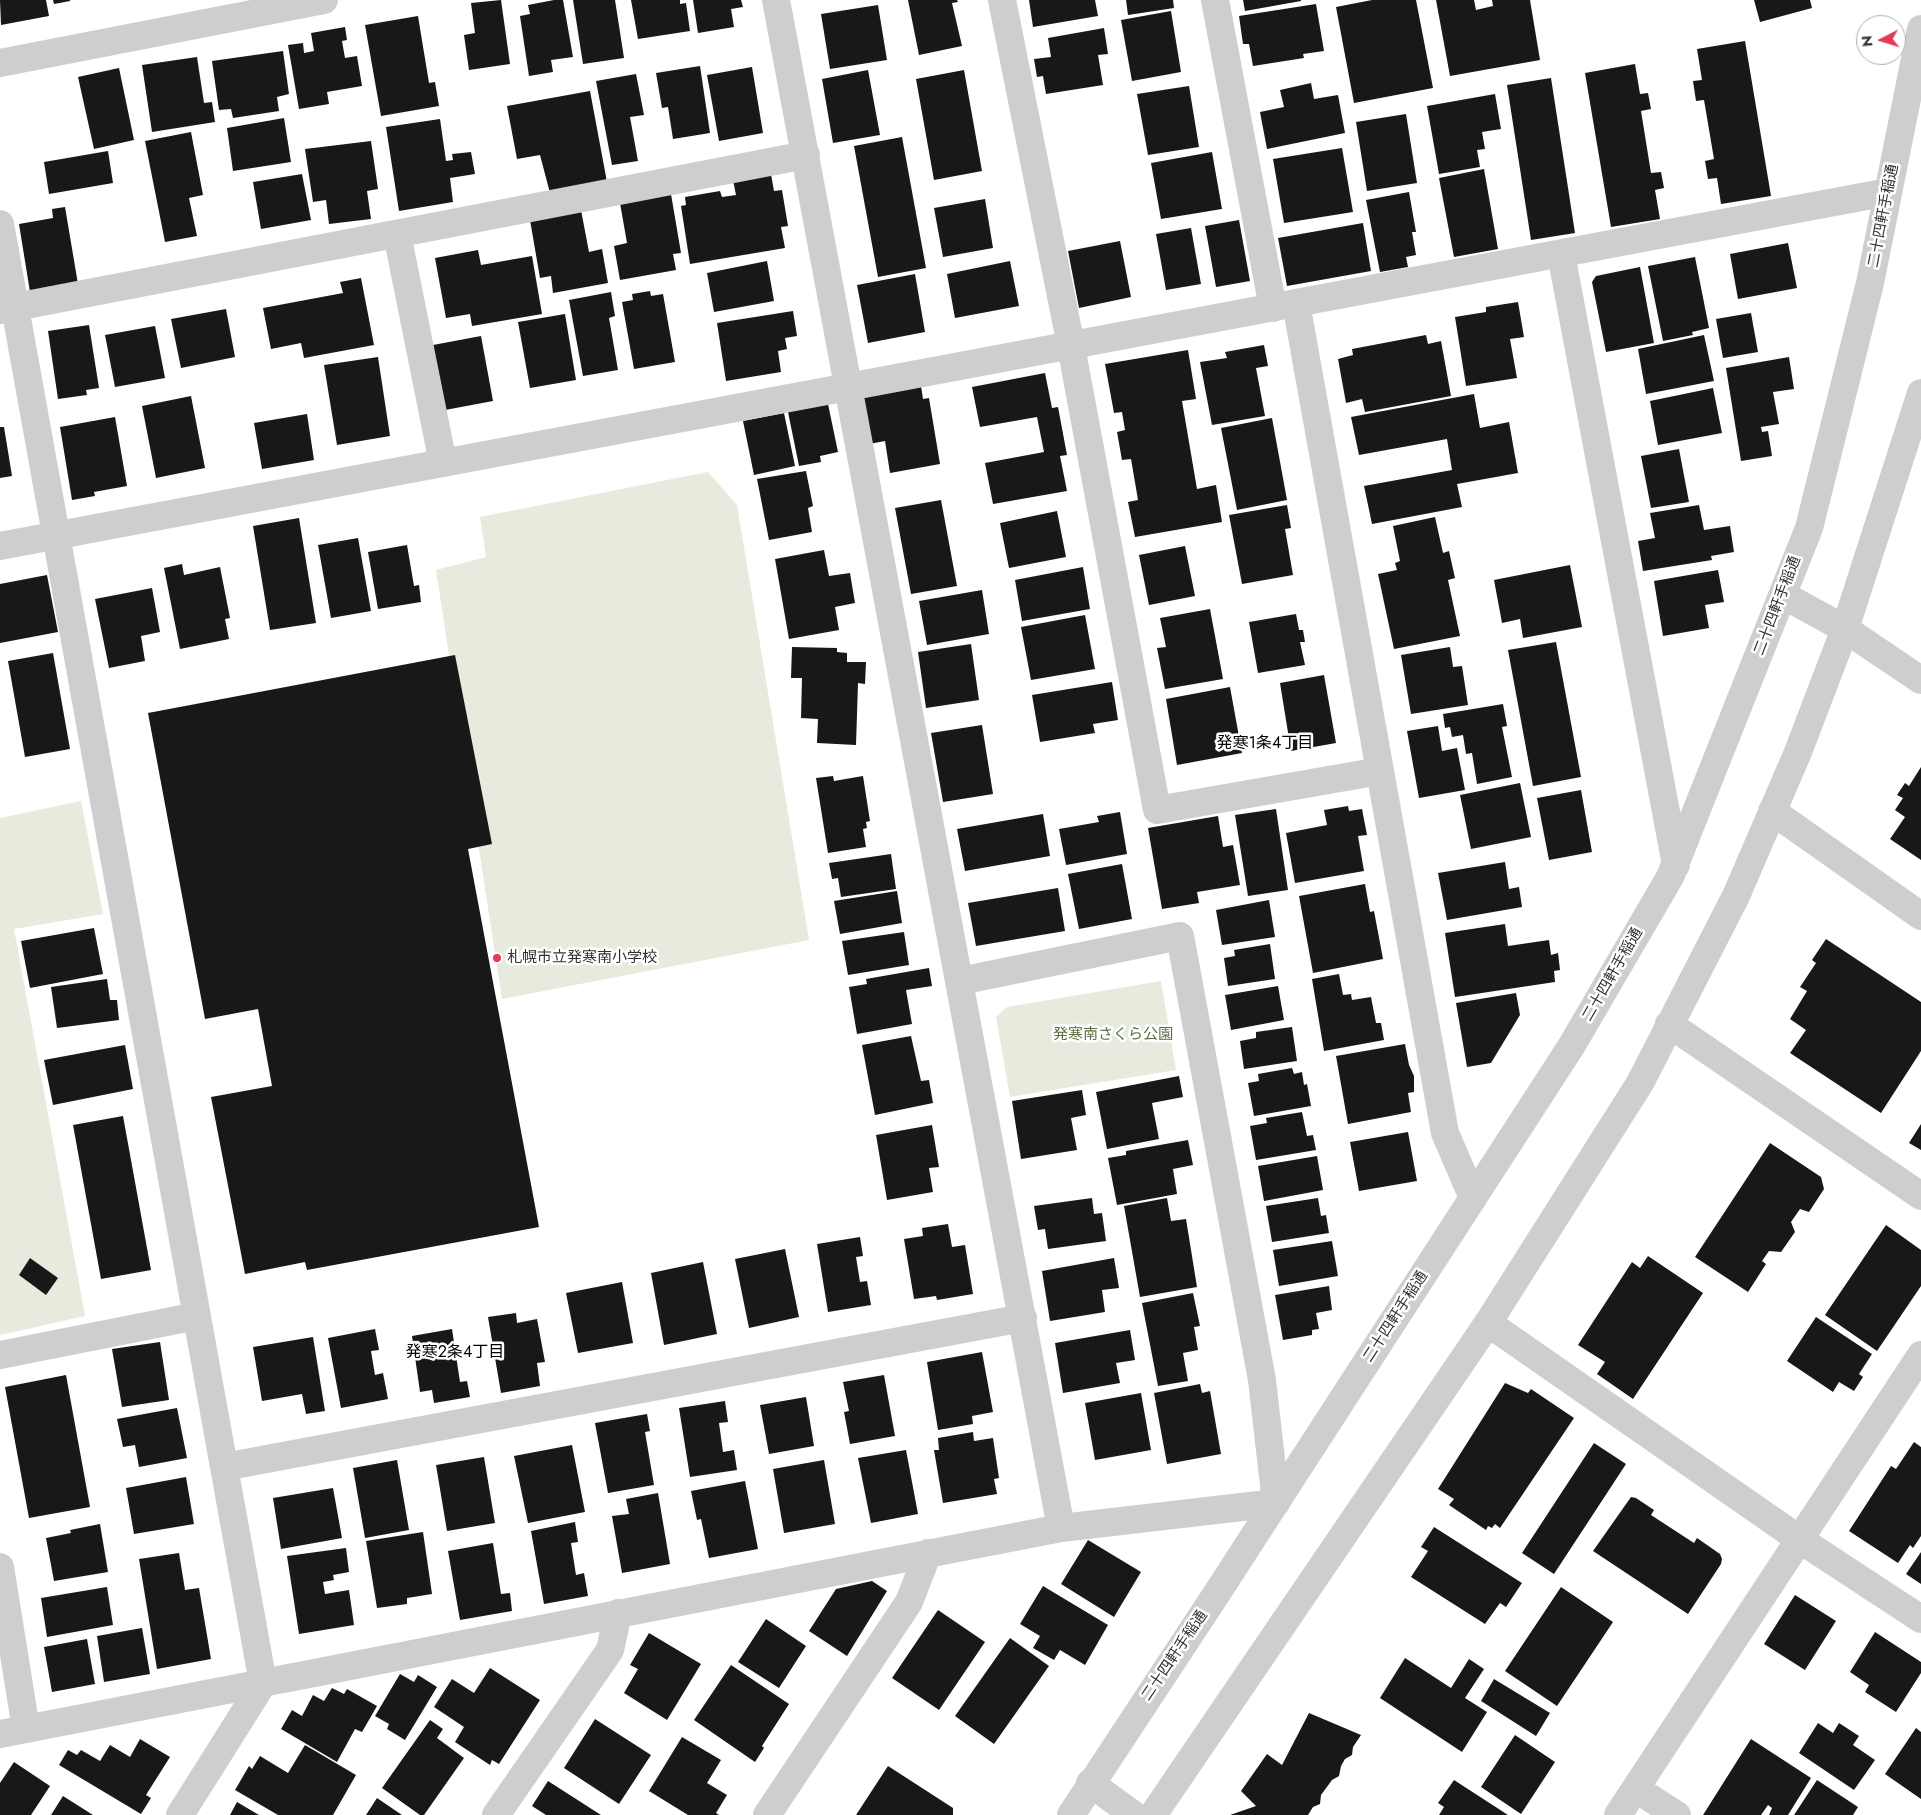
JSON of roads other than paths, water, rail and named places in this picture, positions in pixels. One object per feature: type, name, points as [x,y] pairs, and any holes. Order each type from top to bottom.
[{"type":"street","points":[[0,63],[324,0]]},
{"type":"street","points":[[776,0],[1061,1528]]},
{"type":"street","points":[[1002,0],[1071,346],[1157,810],[1380,771]]},
{"type":"street","points":[[1214,0],[1284,306],[1380,771],[1445,1133],[1473,1198]]},
{"type":"street","name":"二十四軒手稲通","points":[[1071,1815],[1090,1783],[1276,1503],[1572,1045],[1676,865],[1809,528],[1870,283],[1921,29]]},
{"type":"street","points":[[8,309],[806,155]]},
{"type":"street","points":[[0,546],[1888,192]]},
{"type":"street","points":[[0,224],[8,309],[57,536],[263,1683],[180,1815]]},
{"type":"street","points":[[397,234],[443,464]]},
{"type":"street","points":[[1562,254],[1676,865]]},
{"type":"street","points":[[1153,1815],[1488,1322],[1640,1083],[1736,896],[1798,752],[1846,629],[1921,393]]},
{"type":"street","points":[[1782,595],[1846,629],[1921,680]]},
{"type":"street","points":[[1772,812],[1921,916]]},
{"type":"street","points":[[0,1567],[13,1732],[1061,1528],[1276,1503],[1262,1380],[1180,936],[960,981]]},
{"type":"street","points":[[1669,1024],[1921,1196]]},
{"type":"street","points":[[0,1355],[197,1316]]},
{"type":"street","points":[[224,1467],[1023,1318]]},
{"type":"street","points":[[1488,1322],[1800,1539],[1921,1619]]},
{"type":"street","points":[[1618,1815],[1921,1355]]},
{"type":"street","points":[[767,1815],[909,1602],[928,1553]]},
{"type":"street","points":[[496,1815],[610,1650],[618,1613]]},
{"type":"street","points":[[1090,1783],[1134,1815]]},
{"type":"street","points":[[1636,1789],[1677,1815]]},
{"type":"place","name":"札幌市立発寒南小学校","points":[[497,958]]},
{"type":"district","name":"発寒1条4丁目","points":[[1265,744]]},
{"type":"district","name":"発寒2条4丁目","points":[[455,1353]]},
{"type":"park label","name":"発寒南さくら公園","points":[[1113,1035]]}]
